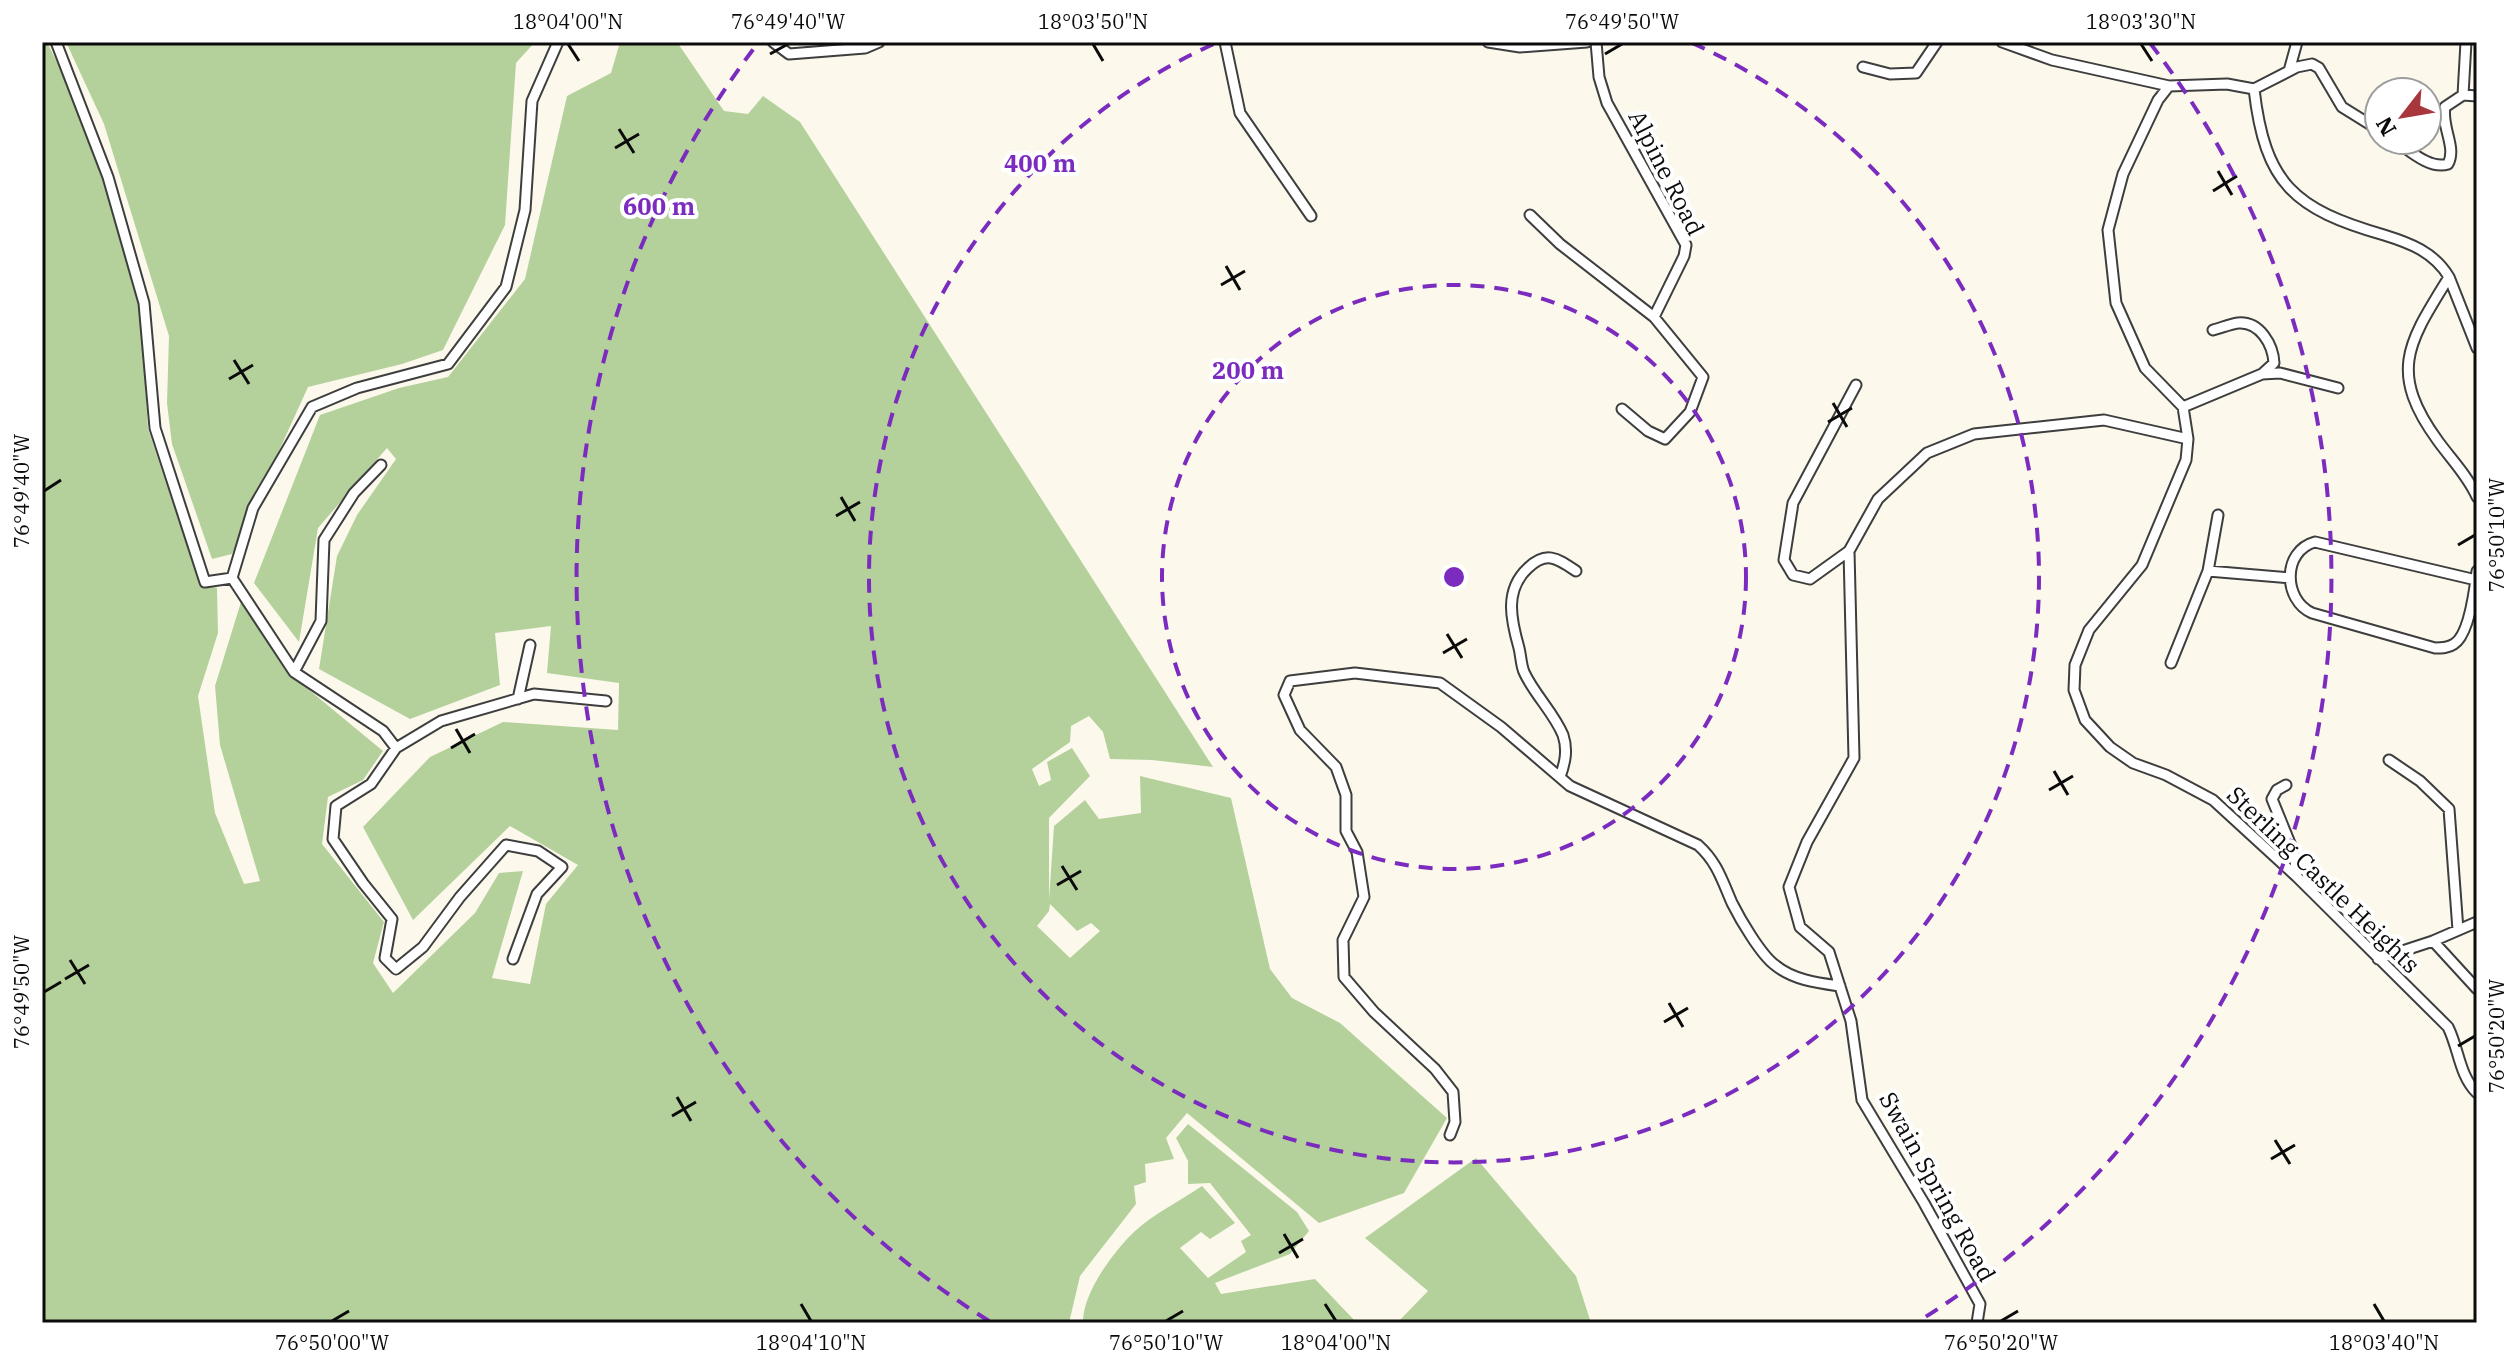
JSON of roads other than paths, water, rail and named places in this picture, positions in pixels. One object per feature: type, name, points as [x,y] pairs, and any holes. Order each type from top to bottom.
[{"type":"street","points":[[56,42],[108,177],[144,303],[155,428],[187,533],[205,582],[232,578]]},
{"type":"street","points":[[232,578],[253,508],[312,407],[357,388],[448,364],[506,287],[525,210],[532,101],[558,42]]},
{"type":"street","points":[[773,42],[789,54],[829,53],[865,48],[879,42]]},
{"type":"street","points":[[1225,42],[1240,113],[1311,216]]},
{"type":"street","points":[[1488,42],[1520,47],[1587,42]]},
{"type":"street","name":"Alpine Road","points":[[1596,42],[1599,77],[1607,103],[1686,245],[1684,256],[1654,317]]},
{"type":"street","points":[[1863,67],[1890,74],[1916,73],[1937,42]]},
{"type":"street","points":[[2002,42],[2052,60],[2169,86],[2227,84],[2254,89],[2303,65],[2316,66],[2323,73],[2337,102],[2363,119]]},
{"type":"street","points":[[2289,71],[2297,42]]},
{"type":"street","points":[[2463,95],[2466,42]]},
{"type":"street","points":[[2169,86],[2158,100],[2123,174],[2108,230],[2116,303],[2145,368],[2183,407],[2188,439]]},
{"type":"street","points":[[2254,89],[2266,149],[2281,180],[2293,194],[2306,205],[2327,215],[2411,244],[2428,253],[2449,277],[2477,348]]},
{"type":"street","points":[[2419,156],[2441,167],[2448,164],[2451,156],[2444,111],[2449,103],[2463,95],[2477,96]]},
{"type":"street","points":[[1530,215],[1560,244],[1654,317],[1703,377],[1690,412],[1665,439],[1648,431],[1622,409]]},
{"type":"street","points":[[2449,277],[2412,340],[2408,359],[2409,378],[2425,422],[2467,477],[2477,497]]},
{"type":"street","points":[[2213,330],[2238,323],[2260,332],[2271,347],[2274,363],[2262,374]]},
{"type":"street","points":[[2183,407],[2262,374],[2280,373],[2338,388]]},
{"type":"street","points":[[1849,551],[1810,579],[1793,575],[1784,560],[1793,503],[1856,385]]},
{"type":"street","name":"Swain Spring Road","points":[[1977,1323],[1980,1304],[1862,1100],[1851,1021],[1829,952],[1800,927],[1789,887],[1807,842],[1854,758],[1849,551],[1878,499],[1927,453],[1974,434],[2104,420],[2188,439]]},
{"type":"street","name":"Sterling Castle Heights","points":[[2188,439],[2186,460],[2142,565],[2089,630],[2075,665],[2074,690],[2085,720],[2110,747],[2133,763],[2166,775],[2213,800],[2297,877],[2448,1027],[2458,1046],[2462,1070],[2477,1093]]},
{"type":"street","points":[[294,672],[321,621],[324,540],[354,493],[381,465]]},
{"type":"street","points":[[2171,663],[2208,571],[2218,515]]},
{"type":"street","points":[[2476,580],[2315,542],[2297,552],[2290,578],[2291,591],[2304,610],[2435,648],[2455,644],[2465,632],[2476,580],[2477,571]]},
{"type":"street","points":[[1560,777],[1566,761],[1563,736],[1523,670],[1512,623],[1511,594],[1518,578],[1529,565],[1542,558],[1556,557],[1576,571]]},
{"type":"street","points":[[2208,571],[2290,578]]},
{"type":"street","points":[[232,578],[294,672],[383,731],[396,748]]},
{"type":"street","points":[[518,699],[530,645]]},
{"type":"street","points":[[1450,1135],[1455,1122],[1453,1092],[1435,1069],[1374,1012],[1344,977],[1343,940],[1364,897],[1357,852],[1346,831],[1346,795],[1336,767],[1300,730],[1284,695],[1290,681],[1355,673],[1440,683],[1501,727],[1570,786],[1698,845],[1711,857],[1721,873],[1733,906],[1774,965],[1806,981],[1840,986]]},
{"type":"street","points":[[513,959],[537,894],[562,867],[538,851],[506,845],[460,897],[423,947],[396,969],[385,958],[392,919],[333,839],[336,806],[371,784],[396,748],[441,721],[534,694],[606,701]]},
{"type":"street","points":[[2389,760],[2420,781],[2449,809],[2458,930]]},
{"type":"street","points":[[2286,785],[2277,790],[2272,799],[2294,853],[2297,877]]},
{"type":"street","points":[[2378,959],[2477,922]]},
{"type":"street","points":[[2433,941],[2477,989]]}]
